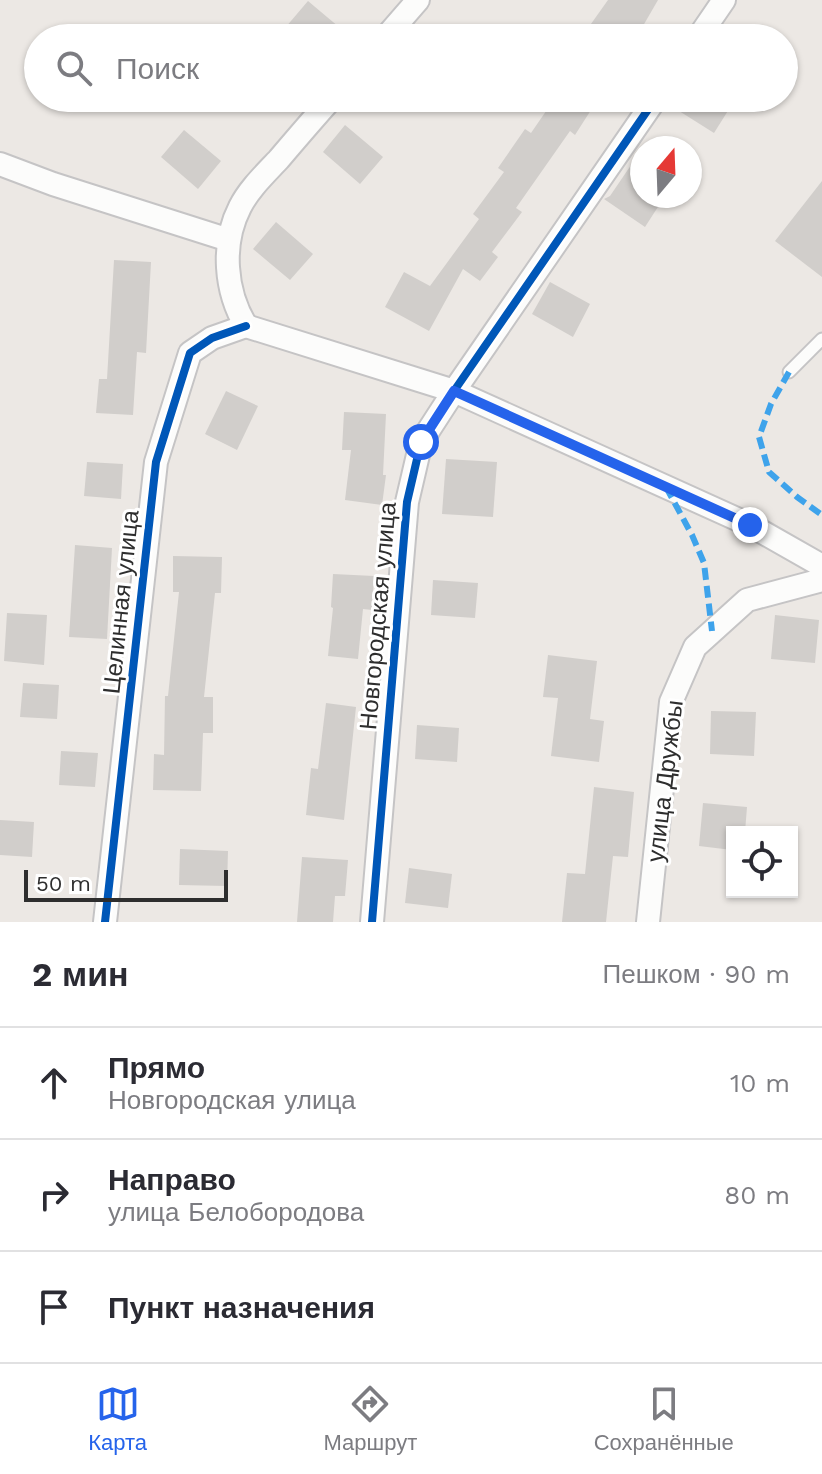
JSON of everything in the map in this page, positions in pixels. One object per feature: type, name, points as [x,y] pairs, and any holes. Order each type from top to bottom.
[{"type":"street","points":[[397,24],[418,0]]},
{"type":"street","points":[[708,24],[724,0]]},
{"type":"street","points":[[320,112],[254,186],[239,208],[229,240],[228,283],[246,326],[454,391],[750,525],[822,566]]},
{"type":"street","name":"Новгородская улица","points":[[372,922],[407,502],[421,442],[646,112]]},
{"type":"street","points":[[0,164],[229,240]]},
{"type":"street","name":"Целинная улица","points":[[105,922],[156,462],[190,353],[212,338],[246,326]]},
{"type":"street","name":"улица Дружбы","points":[[648,922],[671,702],[695,647],[747,600],[822,580]]},
{"type":"lane","points":[[789,372],[822,339]]},
{"type":"building","points":[[608,0],[658,0],[644,24],[591,24]]},
{"type":"building","points":[[308,1],[335,24],[288,24]]},
{"type":"building","points":[[545,112],[590,112],[575,135],[570,131],[516,208],[522,212],[492,252],[498,257],[480,281],[463,269],[429,331],[385,307],[404,272],[430,286],[479,219],[473,214],[504,172],[498,168],[525,129],[531,133]]},
{"type":"building","points":[[681,112],[727,112],[714,133]]},
{"type":"building","points":[[345,125],[383,157],[360,184],[323,152]]},
{"type":"building","points":[[184,130],[221,161],[198,189],[161,157]]},
{"type":"building","points":[[630,167],[630,208],[657,208],[645,227],[604,199],[610,196]]},
{"type":"building","points":[[822,181],[822,277],[775,241]]},
{"type":"building","points":[[276,222],[313,254],[290,280],[253,249]]},
{"type":"building","points":[[114,260],[151,262],[146,353],[137,352],[133,415],[96,413],[99,379],[107,379]]},
{"type":"building","points":[[550,282],[590,304],[573,337],[532,314]]},
{"type":"building","points":[[226,391],[258,406],[237,450],[205,434]]},
{"type":"building","points":[[344,412],[386,414],[383,475],[386,475],[382,505],[345,500],[351,450],[342,450]]},
{"type":"building","points":[[446,459],[497,462],[493,517],[442,514]]},
{"type":"building","points":[[87,462],[123,464],[121,499],[84,496]]},
{"type":"building","points":[[75,545],[112,548],[107,639],[69,637]]},
{"type":"building","points":[[173,556],[222,557],[221,593],[215,593],[204,697],[213,697],[213,733],[203,733],[201,791],[153,790],[154,754],[164,755],[165,696],[168,696],[179,592],[173,592]]},
{"type":"building","points":[[333,574],[374,576],[372,610],[363,609],[358,659],[328,656]]},
{"type":"building","points":[[433,580],[478,583],[475,618],[431,615]]},
{"type":"building","points":[[7,613],[47,615],[44,665],[4,661]]},
{"type":"building","points":[[775,615],[819,620],[815,663],[771,659]]},
{"type":"building","points":[[548,655],[597,661],[590,719],[604,721],[599,762],[551,756],[558,698],[543,697]]},
{"type":"building","points":[[23,683],[59,685],[57,719],[20,717]]},
{"type":"building","points":[[326,703],[356,707],[344,820],[306,815],[311,768],[318,769]]},
{"type":"building","points":[[711,711],[756,712],[754,756],[710,754]]},
{"type":"building","points":[[417,725],[459,728],[457,762],[415,759]]},
{"type":"building","points":[[61,751],[98,753],[95,787],[59,785]]},
{"type":"building","points":[[594,787],[634,792],[628,857],[613,856],[606,922],[562,922],[567,873],[585,874]]},
{"type":"building","points":[[703,803],[747,807],[745,826],[726,826],[726,849],[699,846]]},
{"type":"building","points":[[0,820],[34,822],[32,857],[0,855]]},
{"type":"building","points":[[180,849],[228,851],[227,886],[179,885]]},
{"type":"building","points":[[302,857],[348,860],[345,896],[335,896],[333,922],[297,922]]},
{"type":"building","points":[[409,868],[452,874],[448,908],[405,903]]},
{"type":"marked path","points":[[789,372],[771,404],[759,437],[769,472],[822,515]]},
{"type":"marked path","points":[[666,487],[704,563],[712,631]]},
{"type":"cycle path","points":[[372,922],[407,502],[421,442],[646,112]]},
{"type":"cycle path","points":[[105,922],[156,462],[190,353],[212,338],[246,326]]},
{"type":"route","points":[[421,442],[454,391],[750,525]]}]
